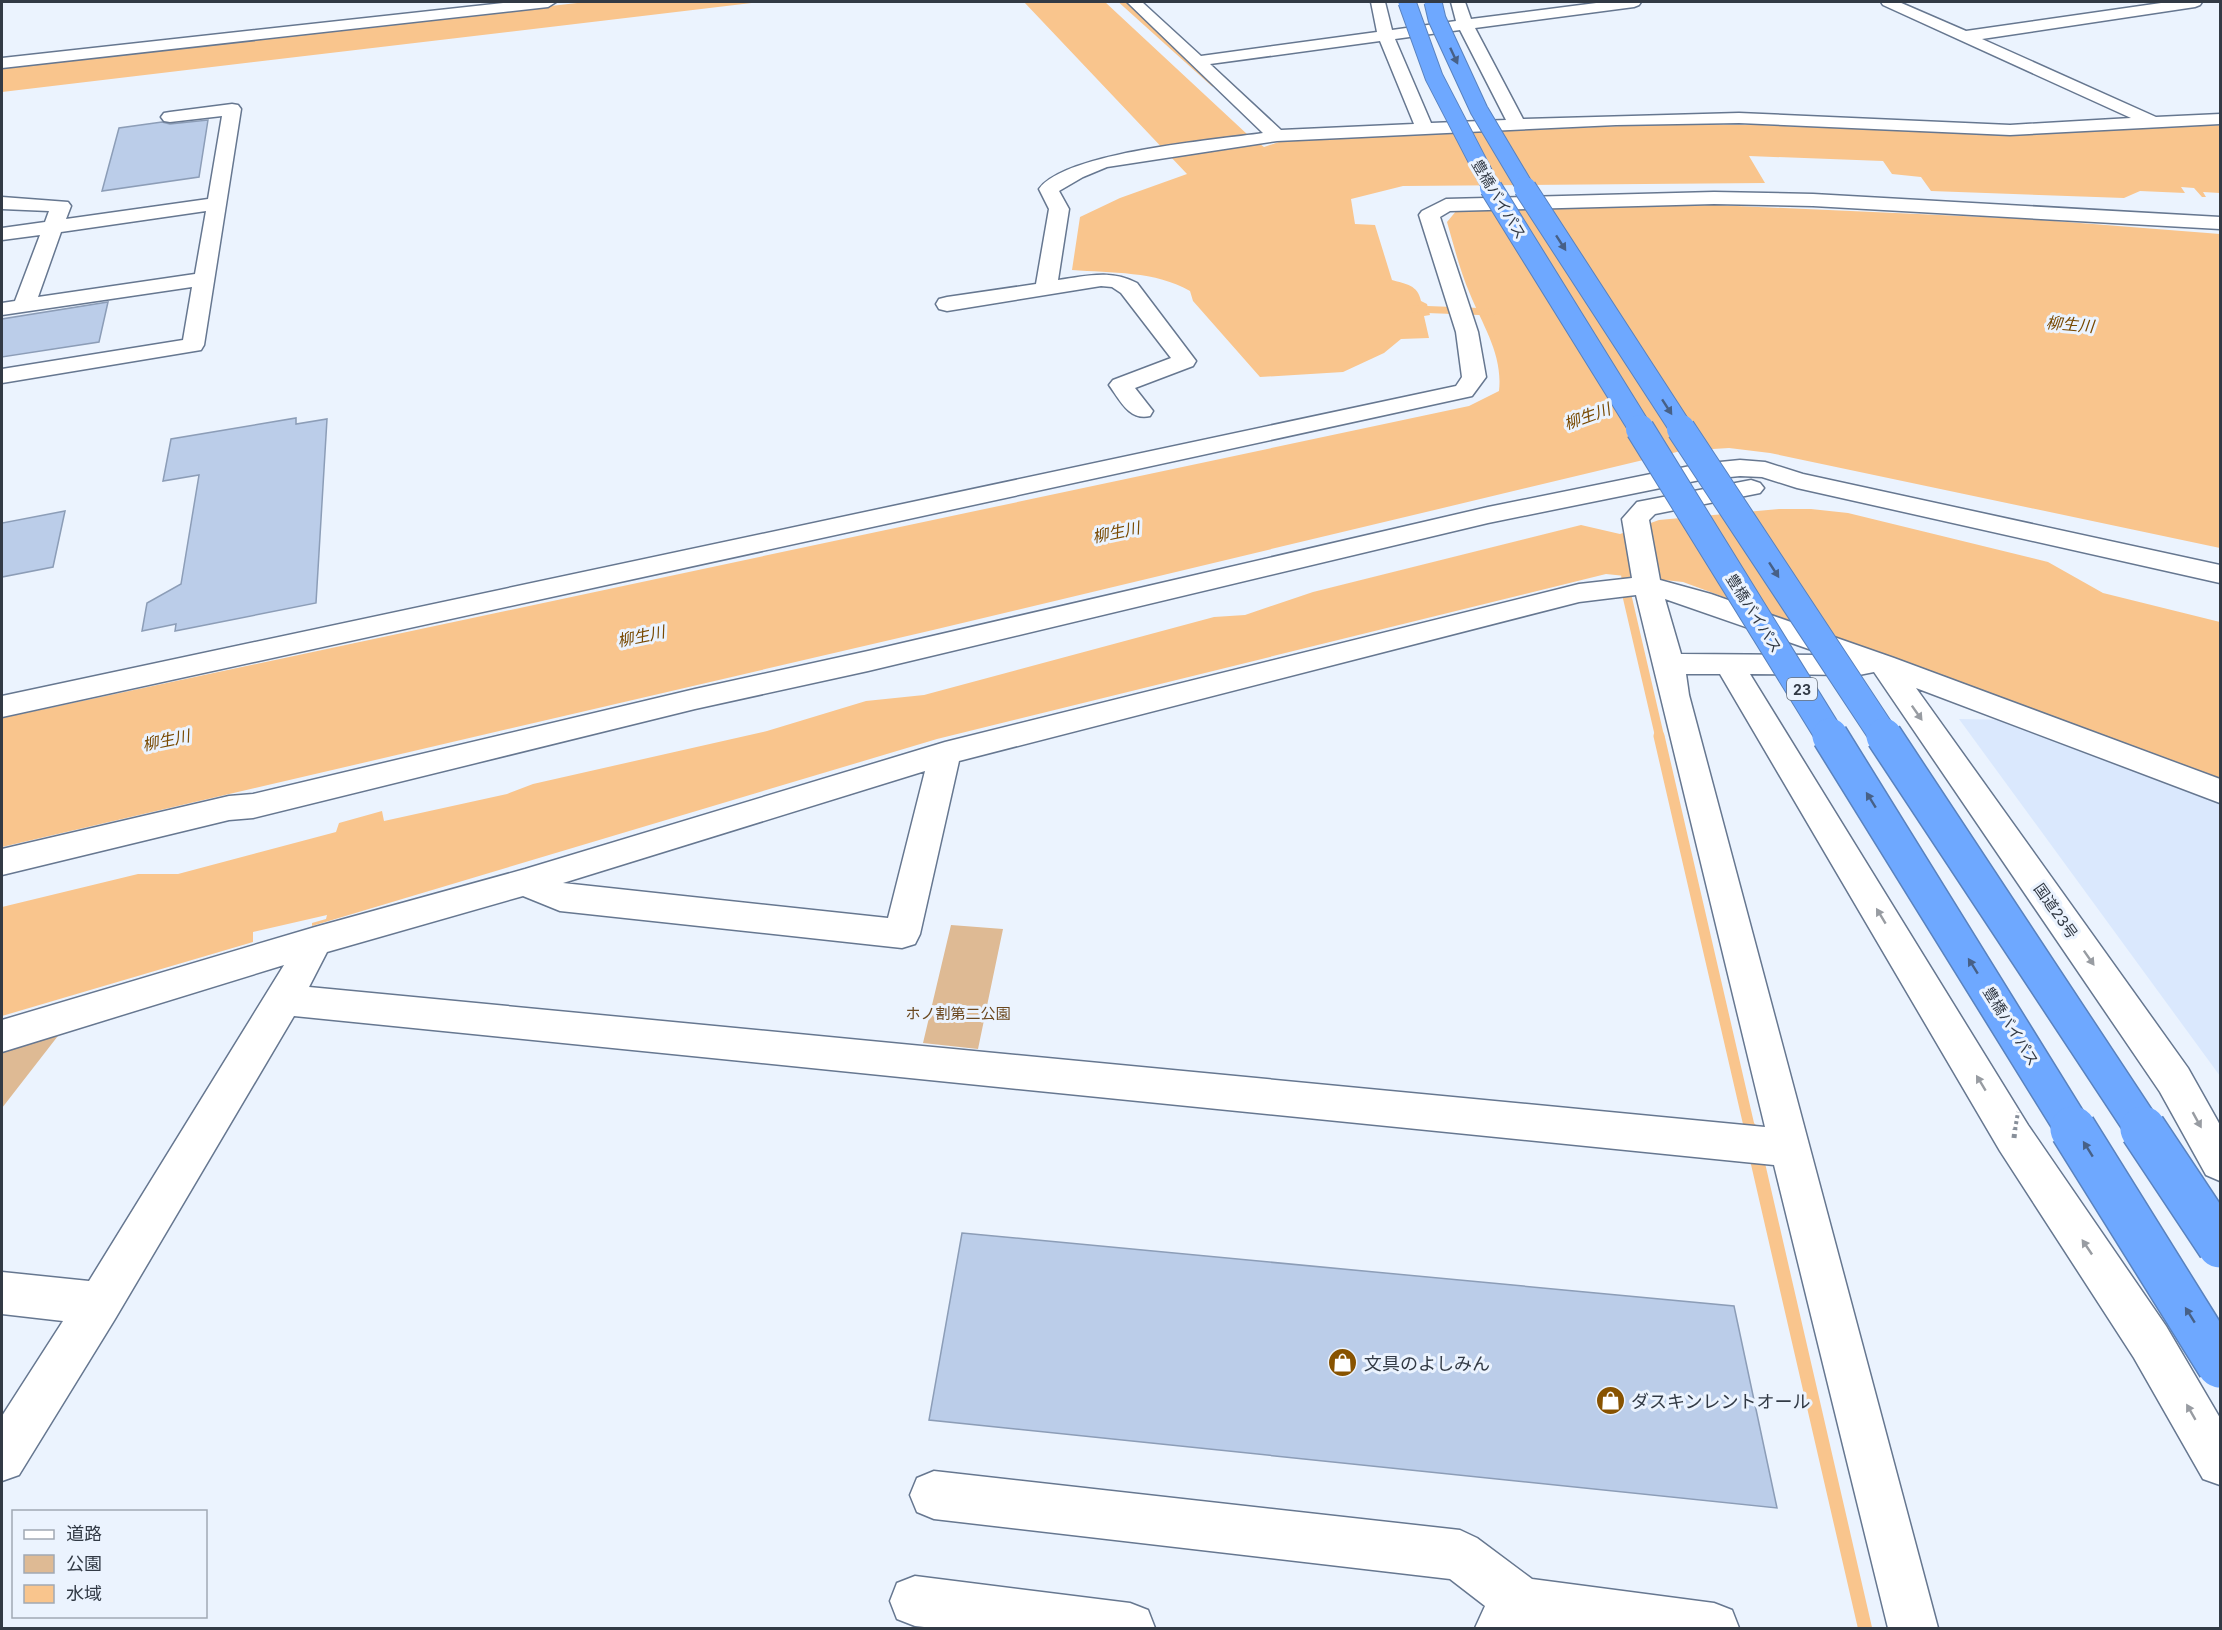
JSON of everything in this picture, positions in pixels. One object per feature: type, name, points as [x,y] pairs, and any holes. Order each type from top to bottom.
[{"type":"highway","name":"豊橋バイパス","points":[[1407,2],[1414,27],[1450,114],[1495,195],[2220,1365]]},
{"type":"highway","name":"豊橋バイパス","points":[[1433,2],[1437,19],[1479,110],[1527,192],[2220,1245]]},
{"type":"street","points":[[2,63],[509,4],[548,2]]},
{"type":"street","points":[[1134,2],[1276,136]]},
{"type":"street","points":[[1378,2],[1386,36],[1424,127]]},
{"type":"street","points":[[1458,2],[1465,25],[1517,124]]},
{"type":"street","points":[[1199,61],[1634,2]]},
{"type":"street","points":[[1888,2],[1967,36],[2153,123]]},
{"type":"street","points":[[1967,36],[2195,2]]},
{"type":"street","points":[[2,376],[193,345],[232,109],[170,117]]},
{"type":"street","points":[[1046,287],[1059,209],[1049,189],[1063,179],[1084,168],[1105,162],[1276,136],[1424,127],[1739,118],[2010,130],[2220,119]]},
{"type":"street","points":[[2,707],[1464,391],[1474,376],[1460,311],[1429,215],[1446,205],[1714,198],[2220,223]]},
{"type":"street","points":[[2,203],[61,206],[24,305]]},
{"type":"street","points":[[2,234],[217,204]]},
{"type":"street","points":[[2,309],[203,279]]},
{"type":"street","points":[[947,304],[1101,280],[1124,285],[1185,361],[1121,385],[1141,411]]},
{"type":"street","points":[[2,862],[229,808],[253,806],[695,699],[1605,490],[1700,472],[1740,468],[1765,470],[1797,480],[2220,574]]},
{"type":"street","points":[[1797,480],[1646,508],[1635,519],[1646,585],[1669,664],[1674,695],[1787,1147],[1913,1629]]},
{"type":"street","points":[[2,1036],[315,941],[525,882],[945,753],[1580,593],[1609,589],[1646,585],[1701,600],[1884,665],[2220,791]]},
{"type":"street","points":[[1669,664],[1884,665]]},
{"type":"street","points":[[1729,665],[2014,1138],[2150,1342],[2220,1462]]},
{"type":"street","name":"国道23号","points":[[1884,665],[2174,1080],[2220,1162]]},
{"type":"street","points":[[525,882],[560,897],[902,934],[945,753]]},
{"type":"street","points":[[2,1458],[100,1304],[284,1000],[315,941]]},
{"type":"street","points":[[284,1000],[1787,1147]]},
{"type":"street","points":[[2,1293],[100,1304]]},
{"type":"street","points":[[934,1495],[1460,1555],[1511,1616],[1714,1629]]},
{"type":"street","points":[[915,1602],[1130,1629]]},
{"type":"shaded area","points":[[1959,719],[2018,720],[2220,798],[2220,1076]]},
{"type":"green space","name":"ホノ割第二公園","points":[[951,925],[1003,929],[978,1049],[923,1043]]},
{"type":"green space","points":[[61,1032],[2,1108],[2,1052]]},
{"type":"water","points":[[586,2],[760,2],[2,92],[2,68]]},
{"type":"water","points":[[1024,2],[1105,2],[1248,135],[1264,147],[1285,140],[1670,124],[1760,125],[2011,135],[2220,125],[2220,193],[2203,192],[2206,197],[2202,197],[2194,188],[2181,187],[2185,193],[2140,191],[2124,198],[1931,191],[1921,177],[1892,174],[1883,161],[1749,156],[1765,183],[1403,186],[1351,199],[1355,224],[1375,225],[1392,280],[1414,288],[1421,301],[1427,304],[1430,315],[1424,316],[1429,338],[1401,339],[1384,353],[1343,372],[1260,377],[1193,301],[1190,291],[1177,284],[1148,276],[1072,270],[1080,217],[1120,198],[1187,174]]},
{"type":"water","name":"柳生川","points":[[1715,205],[2029,219],[2220,234],[2220,548],[1770,453],[1729,448],[1681,451],[933,630],[2,847],[2,718],[1469,406],[1499,391],[1499,378],[1491,341],[1463,276],[1447,222],[1457,210]]},
{"type":"water","points":[[1779,509],[1811,509],[1848,513],[2048,562],[2103,593],[2220,622],[2220,779],[1683,582],[1606,574],[937,739],[312,926],[312,923],[326,919],[327,915],[253,932],[253,942],[2,1016],[2,907],[138,874],[178,874],[336,832],[339,823],[382,811],[384,821],[507,794],[533,784],[767,731],[866,701],[924,695],[1214,617],[1245,615],[1313,592],[1581,525],[1620,534],[1659,520]]},
{"type":"building","points":[[208,120],[199,177],[102,191],[119,128],[162,122],[170,124]]},
{"type":"building","points":[[108,302],[99,342],[2,357],[2,319]]},
{"type":"building","points":[[296,418],[296,424],[327,419],[316,603],[175,631],[176,624],[142,631],[147,603],[181,584],[199,475],[163,481],[171,439]]},
{"type":"building","points":[[65,511],[53,567],[2,577],[2,523]]},
{"type":"building","name":"文具のよしみん","points":[[962,1233],[1734,1306],[1777,1508],[929,1420]]},
{"type":"waterway","points":[[1122,2],[1213,84]]},
{"type":"waterway","points":[[1414,309],[1492,312]]},
{"type":"waterway","points":[[1625,564],[1627,596],[1660,738]]},
{"type":"waterway","points":[[1659,736],[1750,1130]]},
{"type":"waterway","points":[[1750,1129],[1865,1628]]},
{"type":"place","name":"文具のよしみん","points":[[1343,1363]]},
{"type":"place","name":"ダスキンレントオール","points":[[1610,1401]]}]
